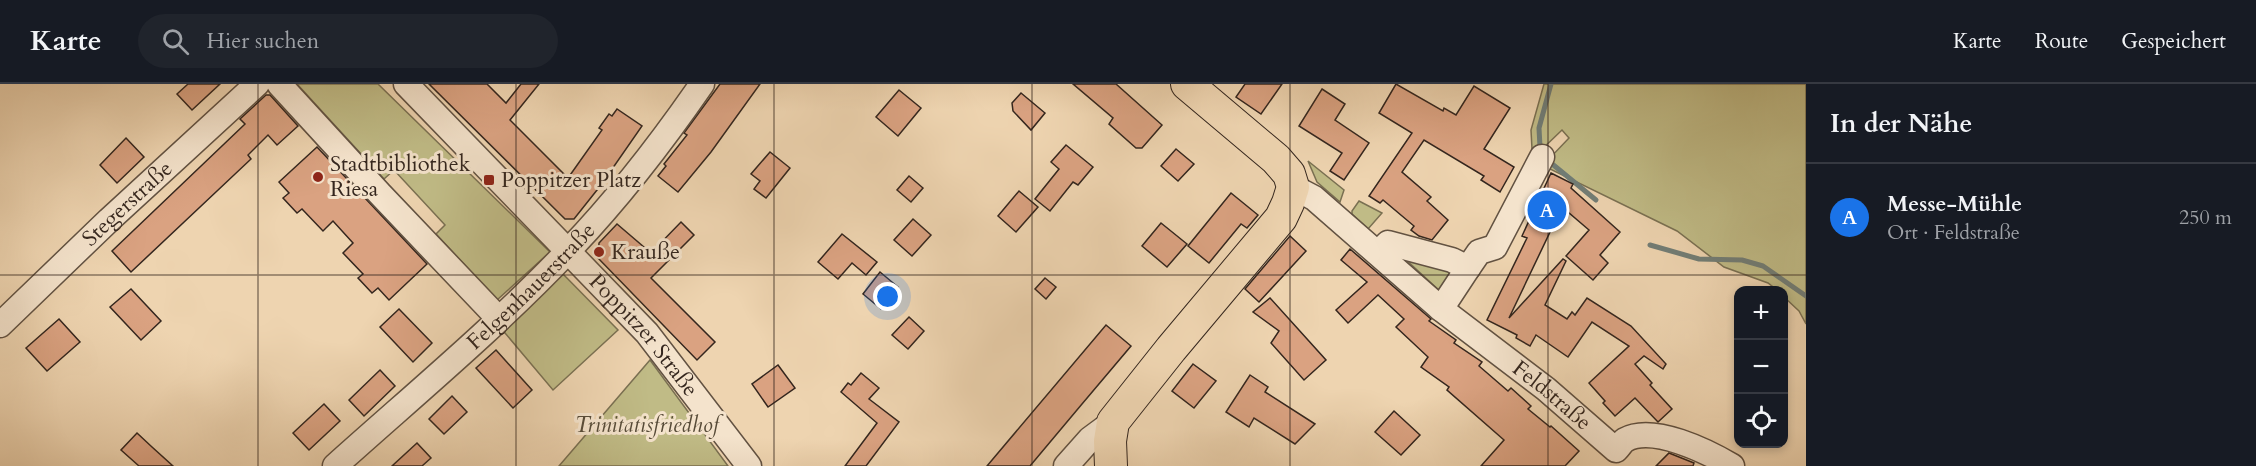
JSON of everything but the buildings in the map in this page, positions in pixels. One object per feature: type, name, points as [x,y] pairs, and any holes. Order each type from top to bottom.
[{"type":"main road","points":[[1111,466],[1110,441],[1113,422],[1281,218],[1293,187],[1289,174],[1276,159],[1187,84]]},
{"type":"street","name":"Stegerstraße","points":[[0,325],[109,220],[257,84]]},
{"type":"street","points":[[279,84],[499,319]]},
{"type":"street","name":"Poppitzer Straße","points":[[406,84],[570,250],[647,333],[749,466]]},
{"type":"street","name":"Felgenhauerstraße","points":[[336,466],[499,319],[570,250],[659,146],[702,84]]},
{"type":"street","points":[[1441,309],[1479,252],[1495,247],[1542,158]]},
{"type":"street","name":"Feldstraße","points":[[1293,187],[1314,198],[1441,309],[1546,389],[1616,450],[1626,440],[1644,435],[1666,437],[1686,443],[1732,466]]},
{"type":"street","points":[[1378,253],[1388,243],[1452,260],[1468,268]]},
{"type":"street","points":[[1066,466],[1090,439],[1113,422]]},
{"type":"green space","points":[[297,84],[378,84],[550,252],[497,300],[436,234],[445,225],[394,170],[384,179]]},
{"type":"green space","points":[[1544,84],[1806,84],[1806,324],[1799,311],[1788,301],[1788,286],[1772,286],[1724,267],[1677,231],[1550,169],[1546,162],[1569,138],[1562,130],[1539,152],[1532,149],[1531,130]]},
{"type":"green space","points":[[1308,161],[1344,190],[1340,202],[1317,182]]},
{"type":"green space","points":[[1359,201],[1382,213],[1368,229],[1352,214]]},
{"type":"green space","points":[[1403,257],[1446,269],[1453,277],[1442,293]]},
{"type":"green space","points":[[562,273],[618,330],[553,390],[500,327]]},
{"type":"green space","name":"Trinitatisfriedhof","points":[[650,360],[728,466],[559,466]]},
{"type":"waterway","points":[[1540,147],[1539,128],[1551,84]]},
{"type":"waterway","points":[[1551,163],[1596,200]]},
{"type":"waterway","points":[[1650,245],[1699,259],[1742,260],[1763,266],[1806,296]]},
{"type":"place","name":"Stadtbibliothek Riesa","points":[[318,177]]},
{"type":"place","name":"Poppitzer Platz","points":[[489,180]]},
{"type":"place","name":"Messe-Mühle","points":[[1547,210]]},
{"type":"place","name":"Krauße","points":[[599,252]]}]
